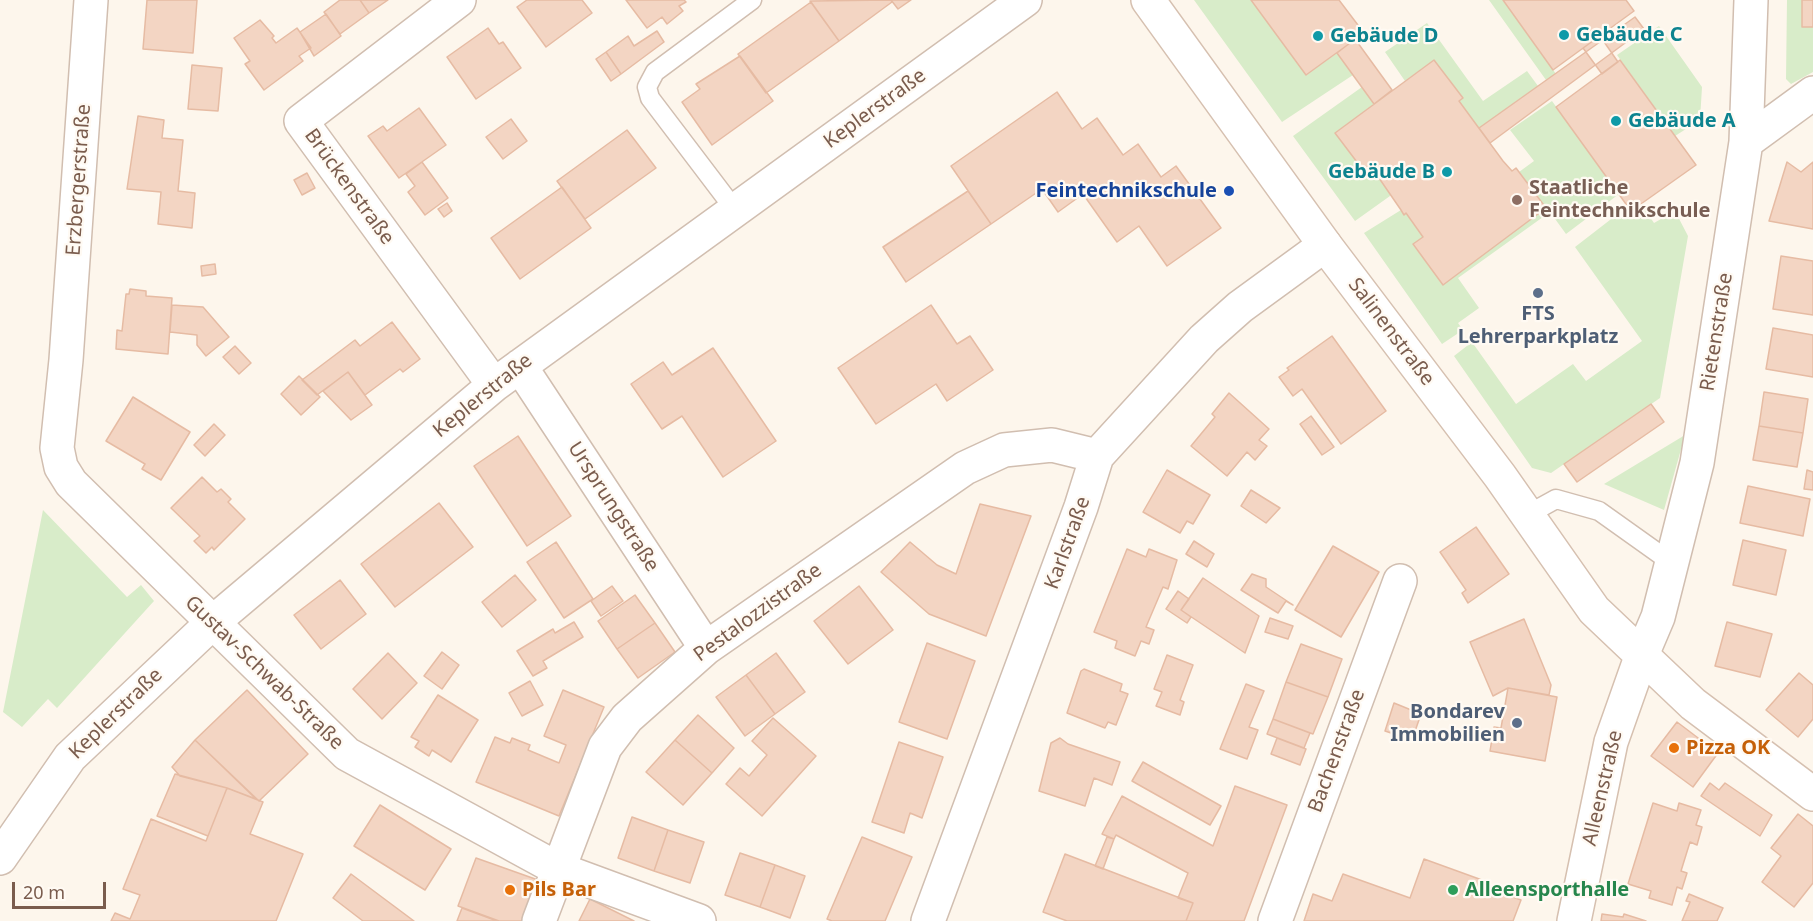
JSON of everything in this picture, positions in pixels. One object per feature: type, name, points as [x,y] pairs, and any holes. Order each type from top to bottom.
[{"type":"street","name":"Erzbergerstraße","points":[[66,360],[91,0]]},
{"type":"street","name":"Brückenstraße","points":[[459,0],[301,121],[507,375]]},
{"type":"street","name":"Keplerstraße","points":[[0,858],[70,757],[213,623],[507,375],[1025,0]]},
{"type":"street","name":"Salinenstraße","points":[[1148,0],[1594,610],[1693,704],[1809,782]]},
{"type":"street","name":"Rietenstraße","points":[[1641,657],[1658,617],[1697,463],[1746,142],[1751,0]]},
{"type":"street","points":[[1746,142],[1813,93]]},
{"type":"street","name":"Karlstraße","points":[[928,921],[1081,507],[1097,456],[1204,339],[1240,307],[1325,245]]},
{"type":"street","name":"Gustav-Schwab-Straße","points":[[66,360],[57,448],[61,467],[71,483],[347,754],[558,869],[699,921]]},
{"type":"street","name":"Ursprungstraße","points":[[507,375],[706,648]]},
{"type":"street","name":"Pestalozzistraße","points":[[539,921],[605,747],[627,718],[706,648],[965,468],[1004,450],[1052,445],[1097,456]]},
{"type":"street","name":"Bachenstraße","points":[[1275,921],[1400,581]]},
{"type":"street","name":"Alleenstraße","points":[[1574,921],[1611,742],[1641,657]]},
{"type":"lane","points":[[735,210],[650,98],[647,87],[655,72],[752,0]]},
{"type":"lane","points":[[1527,516],[1556,499],[1599,511],[1672,563]]},
{"type":"green space","points":[[1194,0],[1251,0],[1306,75],[1337,53],[1353,75],[1282,122]]},
{"type":"green space","points":[[1489,0],[1503,0],[1556,74],[1546,80]]},
{"type":"green space","points":[[1787,0],[1813,0],[1813,72],[1791,84],[1786,79]]},
{"type":"green space","points":[[1427,23],[1483,101],[1527,71],[1538,86],[1479,128],[1459,101],[1462,98],[1434,60],[1405,81],[1385,52]]},
{"type":"green space","points":[[1659,26],[1702,87],[1700,120],[1675,136],[1617,55]]},
{"type":"green space","points":[[1362,87],[1374,104],[1336,133],[1363,170],[1370,165],[1391,193],[1355,221],[1293,136]]},
{"type":"green space","points":[[1552,101],[1619,194],[1566,234],[1550,212],[1458,278],[1479,308],[1458,323],[1463,330],[1442,344],[1364,233],[1401,210],[1404,215],[1406,213],[1423,237],[1413,245],[1443,284],[1519,172],[1534,161],[1510,130]]},
{"type":"green space","points":[[1641,204],[1654,223],[1675,211],[1688,236],[1660,398],[1551,473],[1532,468],[1454,356],[1472,342],[1516,404],[1573,364],[1586,381],[1642,341],[1575,247],[1628,206]]},
{"type":"green space","points":[[1685,435],[1664,510],[1604,484]]},
{"type":"green space","points":[[43,510],[127,597],[141,585],[154,601],[57,708],[48,699],[22,727],[3,712]]},
{"type":"building","points":[[147,0],[197,0],[193,53],[143,49]]},
{"type":"building","points":[[340,0],[360,0],[369,13],[340,34],[324,12]]},
{"type":"building","points":[[360,0],[388,0],[369,13]]},
{"type":"building","points":[[527,0],[582,0],[592,13],[546,47],[517,7]]},
{"type":"building","points":[[626,0],[684,0],[686,2],[679,6],[683,11],[667,24],[662,17],[647,28]]},
{"type":"building","points":[[891,0],[892,2],[839,41],[810,1]]},
{"type":"building","points":[[891,0],[911,0],[898,9]]},
{"type":"building","name":"Gebäude D","points":[[1251,0],[1339,0],[1364,33],[1306,75]]},
{"type":"building","name":"Gebäude C","points":[[1503,0],[1626,0],[1634,11],[1553,70]]},
{"type":"building","points":[[1802,0],[1813,0],[1813,27],[1802,27]]},
{"type":"building","points":[[811,2],[839,41],[766,93],[738,54]]},
{"type":"building","points":[[326,14],[341,36],[314,56],[300,32]]},
{"type":"building","points":[[1635,17],[1644,29],[1490,143],[1479,128]]},
{"type":"building","points":[[260,20],[274,36],[272,38],[276,43],[297,28],[311,48],[299,56],[303,61],[264,90],[245,64],[250,61],[234,38]]},
{"type":"building","points":[[488,28],[499,44],[503,42],[521,68],[476,99],[447,57]]},
{"type":"building","points":[[657,31],[664,42],[621,74],[606,52],[628,36],[634,46]]},
{"type":"building","points":[[1600,36],[1618,62],[1602,74],[1583,48]]},
{"type":"building","points":[[1355,39],[1392,90],[1374,104],[1337,53]]},
{"type":"building","points":[[606,52],[621,74],[611,81],[596,59]]},
{"type":"building","points":[[740,56],[773,101],[712,145],[682,102],[700,89],[696,84]]},
{"type":"building","name":"Gebäude B","points":[[1434,60],[1463,98],[1459,101],[1503,161],[1512,171],[1516,168],[1546,208],[1443,285],[1413,244],[1423,237],[1406,213],[1404,215],[1370,165],[1363,170],[1335,133]]},
{"type":"building","name":"Gebäude A","points":[[1620,60],[1696,165],[1631,211],[1556,107]]},
{"type":"building","points":[[192,65],[222,68],[218,111],[188,109]]},
{"type":"building","points":[[1057,92],[1082,129],[1097,118],[1123,155],[1138,144],[1161,177],[1176,166],[1221,228],[1167,266],[1139,226],[1117,242],[1083,194],[1058,212],[1042,189],[991,224],[951,166]]},
{"type":"building","points":[[419,108],[446,145],[399,178],[368,136],[383,126],[387,131]]},
{"type":"building","points":[[138,116],[164,120],[162,138],[183,140],[178,191],[195,193],[192,228],[158,224],[161,192],[127,189]]},
{"type":"building","points":[[511,119],[527,141],[503,159],[486,137]]},
{"type":"building","points":[[627,130],[656,168],[585,219],[557,181]]},
{"type":"building","points":[[422,162],[448,198],[425,215],[408,192],[415,186],[406,174]]},
{"type":"building","points":[[1787,162],[1801,172],[1813,162],[1813,229],[1769,221]]},
{"type":"building","points":[[307,173],[315,188],[302,195],[294,180]]},
{"type":"building","points":[[562,187],[591,228],[520,279],[491,238]]},
{"type":"building","points":[[968,191],[991,224],[906,282],[883,247]]},
{"type":"building","points":[[447,203],[452,211],[444,217],[438,209]]},
{"type":"building","points":[[1781,256],[1813,261],[1813,315],[1773,309]]},
{"type":"building","points":[[215,264],[216,274],[202,276],[201,266]]},
{"type":"building","points":[[130,289],[146,291],[146,296],[172,298],[168,354],[116,349],[117,330],[122,331],[126,294],[129,294]]},
{"type":"building","points":[[172,305],[203,307],[229,337],[206,356],[197,345],[197,335],[170,332]]},
{"type":"building","points":[[931,305],[957,344],[970,336],[993,370],[947,401],[936,384],[876,424],[838,368]]},
{"type":"building","points":[[392,322],[420,359],[403,372],[400,369],[365,395],[348,372],[317,395],[302,380],[355,340],[360,346]]},
{"type":"building","points":[[1773,328],[1813,335],[1813,377],[1766,369]]},
{"type":"building","points":[[1332,336],[1386,411],[1341,444],[1302,389],[1293,396],[1279,377],[1289,370],[1287,368]]},
{"type":"building","points":[[235,346],[251,363],[239,374],[223,357]]},
{"type":"building","points":[[713,348],[776,441],[723,477],[682,416],[662,429],[631,384],[663,362],[672,375]]},
{"type":"building","points":[[348,372],[372,405],[351,420],[323,391]]},
{"type":"building","points":[[299,376],[320,397],[301,415],[281,394]]},
{"type":"building","points":[[1764,392],[1808,399],[1803,433],[1759,426]]},
{"type":"building","points":[[1229,393],[1269,429],[1259,440],[1267,446],[1255,460],[1247,452],[1227,476],[1191,446],[1215,417],[1212,414]]},
{"type":"building","points":[[133,397],[190,432],[161,480],[142,469],[145,464],[106,441]]},
{"type":"building","points":[[1651,404],[1664,422],[1577,482],[1564,464]]},
{"type":"building","points":[[1311,416],[1334,447],[1322,455],[1300,424]]},
{"type":"building","points":[[214,424],[225,435],[205,456],[194,445]]},
{"type":"building","points":[[1759,426],[1803,433],[1797,467],[1753,460]]},
{"type":"building","points":[[518,436],[571,516],[527,546],[474,466]]},
{"type":"building","points":[[1167,470],[1210,495],[1193,524],[1187,521],[1180,533],[1143,512]]},
{"type":"building","points":[[1807,470],[1813,472],[1813,490],[1804,489]]},
{"type":"building","points":[[202,477],[217,492],[221,489],[231,499],[228,502],[245,519],[214,550],[212,547],[206,553],[194,541],[200,536],[171,508]]},
{"type":"building","points":[[1748,486],[1810,499],[1803,536],[1740,523]]},
{"type":"building","points":[[1251,490],[1280,508],[1266,523],[1241,506]]},
{"type":"building","points":[[439,503],[473,547],[395,607],[361,564]]},
{"type":"building","points":[[980,504],[1031,516],[986,636],[929,614],[881,572],[910,542],[937,565],[956,574]]},
{"type":"building","points":[[1476,527],[1509,574],[1468,603],[1462,593],[1466,590],[1440,552]]},
{"type":"building","points":[[1743,540],[1786,550],[1776,595],[1733,585]]},
{"type":"building","points":[[1194,541],[1214,554],[1207,567],[1186,554]]},
{"type":"building","points":[[556,542],[593,599],[564,618],[527,562]]},
{"type":"building","points":[[1333,546],[1379,572],[1341,637],[1295,610]]},
{"type":"building","points":[[1127,549],[1146,557],[1149,549],[1177,560],[1168,589],[1163,587],[1146,627],[1154,630],[1149,644],[1141,641],[1135,656],[1115,648],[1117,641],[1094,632]]},
{"type":"building","points":[[1252,574],[1266,579],[1266,587],[1293,605],[1286,601],[1278,613],[1241,590]]},
{"type":"building","points":[[515,575],[536,600],[502,627],[482,602]]},
{"type":"building","points":[[1203,578],[1259,616],[1245,653],[1181,610]]},
{"type":"building","points":[[340,580],[366,614],[321,649],[294,615]]},
{"type":"building","points":[[612,586],[623,601],[601,616],[591,601]]},
{"type":"building","points":[[859,586],[893,630],[848,664],[814,621]]},
{"type":"building","points":[[1178,591],[1189,599],[1181,610],[1191,617],[1187,623],[1166,609]]},
{"type":"building","points":[[635,595],[655,623],[617,649],[598,621]]},
{"type":"building","points":[[1270,618],[1293,626],[1288,639],[1265,632]]},
{"type":"building","points":[[1524,619],[1551,685],[1549,695],[1508,688],[1493,696],[1470,642]]},
{"type":"building","points":[[574,622],[583,637],[543,661],[547,668],[533,676],[517,651],[553,629],[555,633]]},
{"type":"building","points":[[1727,622],[1772,634],[1760,677],[1715,666]]},
{"type":"building","points":[[655,623],[675,652],[638,678],[617,649]]},
{"type":"building","points":[[927,643],[975,661],[947,739],[899,722]]},
{"type":"building","points":[[1301,644],[1342,659],[1328,697],[1286,682]]},
{"type":"building","points":[[442,652],[459,665],[442,689],[424,676]]},
{"type":"building","points":[[388,653],[417,683],[382,719],[353,689]]},
{"type":"building","points":[[776,653],[805,692],[775,714],[746,675]]},
{"type":"building","points":[[1167,655],[1193,665],[1180,700],[1184,702],[1180,715],[1156,706],[1162,692],[1154,689]]},
{"type":"building","points":[[1084,669],[1122,684],[1120,691],[1128,694],[1116,725],[1108,722],[1105,728],[1067,713],[1081,671]]},
{"type":"building","points":[[1799,673],[1813,685],[1813,719],[1798,737],[1766,710]]},
{"type":"building","points":[[746,675],[775,714],[745,736],[716,697]]},
{"type":"building","points":[[530,681],[543,705],[522,716],[509,693]]},
{"type":"building","points":[[1286,682],[1328,697],[1313,734],[1273,719]]},
{"type":"building","points":[[1246,684],[1264,691],[1249,727],[1258,730],[1247,759],[1220,749]]},
{"type":"building","points":[[1508,688],[1557,697],[1545,761],[1490,751],[1494,727],[1501,728]]},
{"type":"building","points":[[247,690],[308,754],[259,801],[195,740]]},
{"type":"building","points":[[563,690],[604,707],[559,816],[476,782],[495,737],[510,743],[512,738],[530,745],[528,750],[559,763],[566,745],[544,736]]},
{"type":"building","points":[[438,695],[478,720],[451,762],[432,750],[429,756],[415,747],[419,741],[411,737]]},
{"type":"building","points":[[1394,703],[1421,714],[1412,740],[1385,731]]},
{"type":"building","points":[[698,715],[734,748],[712,773],[675,740]]},
{"type":"building","points":[[773,718],[816,756],[762,816],[726,784],[740,768],[749,776],[767,755],[752,741]]},
{"type":"building","points":[[1273,719],[1310,733],[1304,748],[1267,734]]},
{"type":"building","points":[[1677,722],[1718,753],[1693,787],[1651,756]]},
{"type":"building","points":[[1060,738],[1068,744],[1120,762],[1112,785],[1094,778],[1085,806],[1039,791],[1051,743]]},
{"type":"building","points":[[1277,738],[1306,749],[1300,765],[1271,754]]},
{"type":"building","points":[[195,740],[256,799],[227,788],[180,776],[172,767]]},
{"type":"building","points":[[675,740],[712,773],[683,805],[646,772]]},
{"type":"building","points":[[899,742],[943,757],[922,818],[910,813],[904,833],[872,822]]},
{"type":"building","points":[[1143,762],[1221,806],[1210,825],[1132,781]]},
{"type":"building","points":[[175,774],[227,788],[208,836],[157,816]]},
{"type":"building","points":[[1710,783],[1719,790],[1725,783],[1772,815],[1760,836],[1701,796]]},
{"type":"building","points":[[1235,786],[1287,805],[1244,921],[1186,921],[1193,903],[1178,898],[1188,873],[1116,835],[1114,839],[1102,834],[1122,796],[1213,846]]},
{"type":"building","points":[[227,788],[263,802],[250,834],[303,854],[276,921],[111,921],[115,913],[130,919],[140,895],[123,889],[151,819],[206,841]]},
{"type":"building","points":[[1653,803],[1677,811],[1679,803],[1701,810],[1696,825],[1702,827],[1697,845],[1690,842],[1681,871],[1687,873],[1682,889],[1677,887],[1672,905],[1649,898],[1651,891],[1628,884]]},
{"type":"building","points":[[380,805],[451,849],[425,890],[354,846]]},
{"type":"building","points":[[1798,814],[1813,826],[1813,883],[1794,907],[1762,882],[1781,856],[1771,848]]},
{"type":"building","points":[[632,817],[668,830],[654,871],[618,858]]},
{"type":"building","points":[[668,830],[704,842],[690,883],[654,871]]},
{"type":"building","points":[[862,837],[912,857],[885,921],[832,921],[827,919]]},
{"type":"building","points":[[1107,837],[1114,839],[1103,869],[1095,866]]},
{"type":"building","points":[[740,853],[775,865],[760,907],[725,895]]},
{"type":"building","points":[[1065,854],[1193,903],[1186,921],[1067,921],[1043,912]]},
{"type":"building","points":[[476,858],[538,880],[523,921],[499,921],[458,906]]},
{"type":"building","name":"Alleensporthalle","points":[[1424,859],[1482,880],[1480,885],[1521,900],[1513,921],[1304,921],[1313,894],[1332,901],[1343,874],[1410,898]]},
{"type":"building","points":[[775,865],[805,876],[790,918],[760,907]]},
{"type":"building","points":[[351,874],[414,921],[363,921],[333,898]]},
{"type":"building","points":[[1689,894],[1723,908],[1717,921],[1682,921],[1690,902],[1686,901]]},
{"type":"building","points":[[590,899],[634,921],[579,921]]},
{"type":"building","points":[[462,908],[497,921],[457,921]]},
{"type":"building","points":[[1602,914],[1623,917],[1624,914],[1646,921],[1601,921]]},
{"type":"place","name":"Gebäude C","points":[[1564,35]]},
{"type":"place","name":"Gebäude D","points":[[1318,36]]},
{"type":"place","name":"Gebäude A","points":[[1616,121]]},
{"type":"place","name":"Gebäude B","points":[[1447,172]]},
{"type":"place","name":"Feintechnikschule","points":[[1229,191]]},
{"type":"place","name":"Staatliche Feintechnikschule","points":[[1517,200]]},
{"type":"place","name":"FTS Lehrerparkplatz","points":[[1538,293]]},
{"type":"place","name":"Bondarev Immobilien","points":[[1517,723]]},
{"type":"place","name":"Pizza OK","points":[[1674,748]]},
{"type":"place","name":"Pils Bar","points":[[510,890]]},
{"type":"place","name":"Alleensporthalle","points":[[1453,890]]}]
